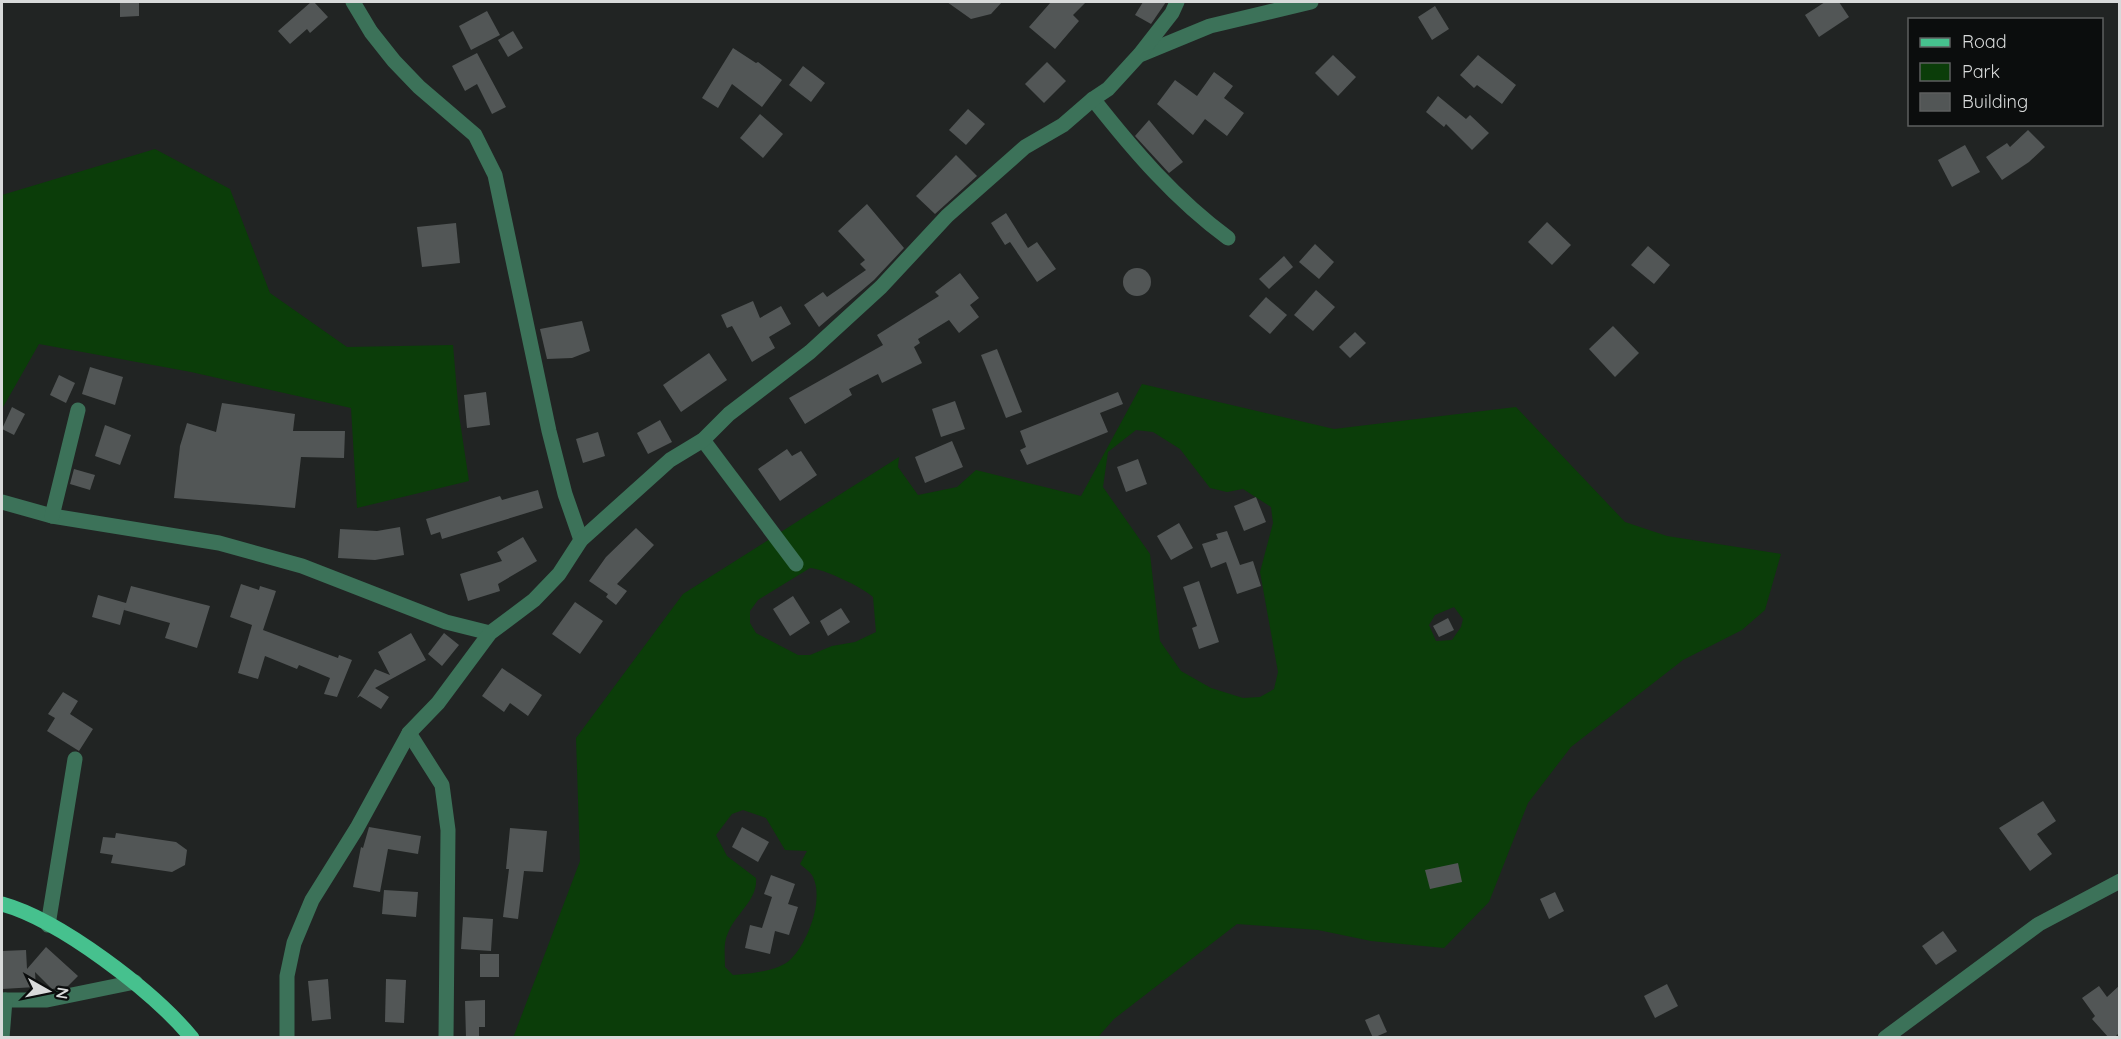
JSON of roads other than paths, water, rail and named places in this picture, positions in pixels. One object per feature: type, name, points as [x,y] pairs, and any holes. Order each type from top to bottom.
[{"type":"main road","points":[[2,904],[48,925],[135,982],[174,1015],[192,1038]]},
{"type":"street","points":[[353,2],[370,32],[394,61],[419,87],[475,135],[495,175],[549,430],[565,495],[581,540]]},
{"type":"street","points":[[287,1038],[287,976],[294,944],[306,914],[409,733],[438,704],[490,633],[534,600],[559,574],[581,540],[670,460],[703,440],[729,414],[810,352],[881,286],[947,216],[1025,147],[1064,125],[1108,89],[1140,54],[1172,13],[1177,2]]},
{"type":"street","points":[[1140,54],[1210,26],[1311,2]]},
{"type":"street","points":[[1093,99],[1158,178],[1197,215],[1228,238]]},
{"type":"street","points":[[52,516],[78,410]]},
{"type":"street","points":[[703,440],[796,564]]},
{"type":"street","points":[[2,502],[52,516],[219,543],[302,566],[446,622],[490,633]]},
{"type":"street","points":[[409,733],[442,785],[448,830],[445,921],[446,1038]]},
{"type":"street","points":[[48,925],[75,759]]},
{"type":"street","points":[[1885,1038],[2039,924],[2120,881]]},
{"type":"street","points":[[2,1038],[3,1000],[47,1000],[135,982]]}]
